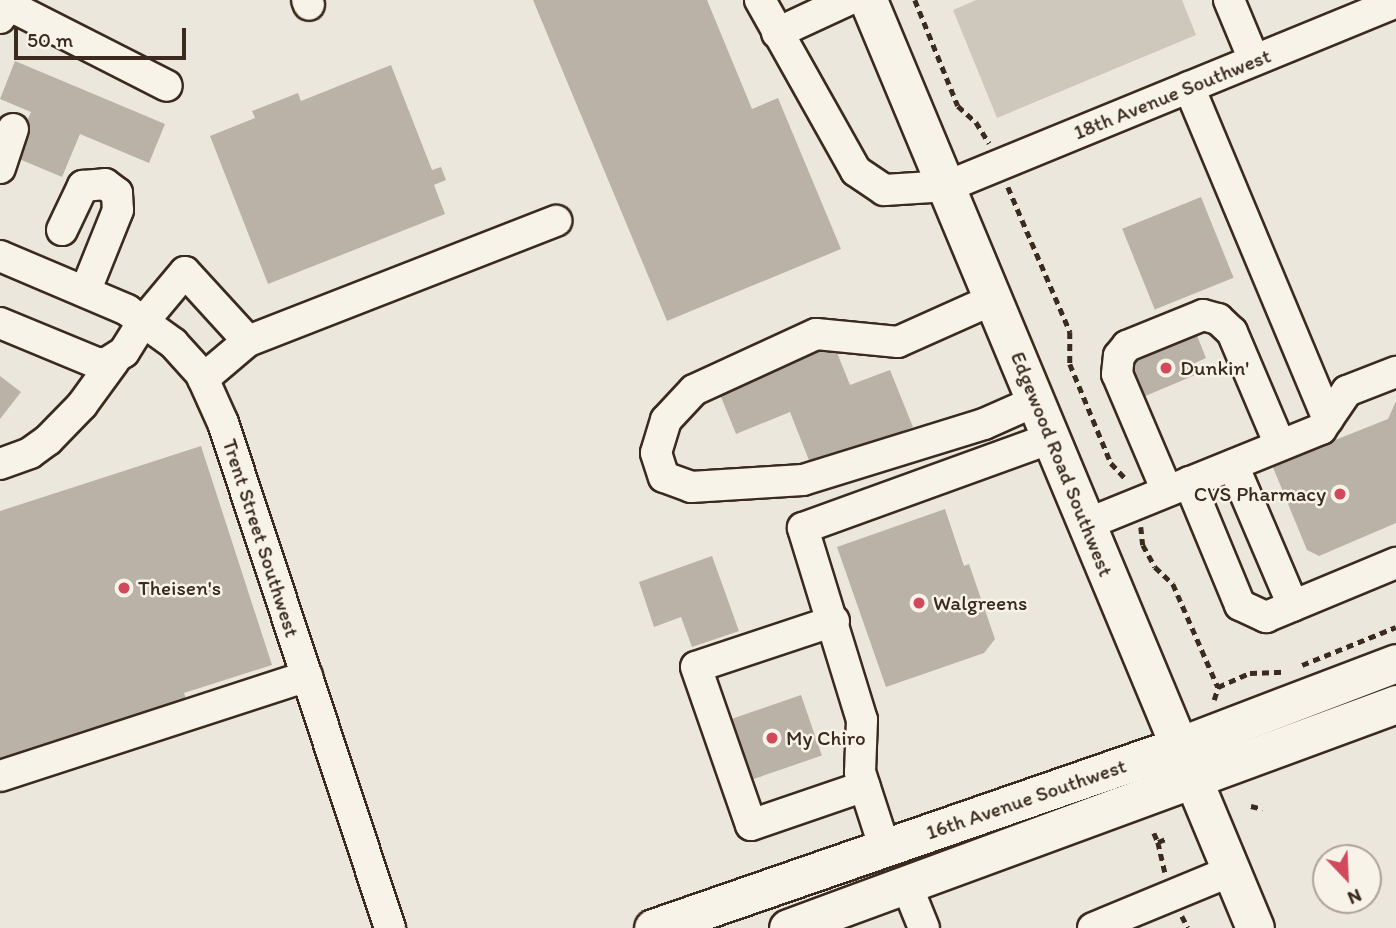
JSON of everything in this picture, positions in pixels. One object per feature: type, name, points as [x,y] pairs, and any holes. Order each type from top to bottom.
[{"type":"main road","name":"Edgewood Road Southwest","points":[[868,0],[948,186],[1255,928]]},
{"type":"main road","name":"16th Avenue Southwest","points":[[653,928],[1179,746],[1396,663]]},
{"type":"main road","name":"16th Avenue Southwest","points":[[788,928],[1396,704]]},
{"type":"street","name":"18th Avenue Southwest","points":[[760,0],[856,171],[884,190],[948,186],[1396,2]]},
{"type":"street","points":[[778,33],[849,0]]},
{"type":"street","points":[[1228,0],[1255,60]]},
{"type":"street","points":[[3,10],[16,9],[167,86]]},
{"type":"street","points":[[1189,87],[1328,419]]},
{"type":"street","points":[[0,168],[13,130]]},
{"type":"street","points":[[62,230],[83,186],[105,184],[117,192],[118,211],[85,292]]},
{"type":"street","points":[[203,379],[248,341],[556,221]]},
{"type":"street","name":"Trent Street Southwest","points":[[0,256],[127,310],[173,343],[203,379],[223,423],[390,928]]},
{"type":"street","points":[[0,464],[30,453],[48,440],[82,405],[114,361],[124,352],[143,321],[185,272],[248,341]]},
{"type":"street","points":[[995,299],[898,342],[816,334],[694,390],[666,420],[656,453],[664,477],[691,487],[803,480],[984,424],[1037,401]]},
{"type":"street","points":[[1280,445],[1231,332],[1218,319],[1203,315],[1127,346],[1119,356],[1117,374],[1240,605],[1266,617],[1396,563]]},
{"type":"street","points":[[0,323],[97,363],[114,361]]},
{"type":"street","points":[[1087,524],[1321,429],[1347,391],[1396,372]]},
{"type":"street","points":[[885,849],[860,772],[862,720],[834,621],[803,528],[1052,438]]},
{"type":"street","points":[[1233,465],[1293,606]]},
{"type":"street","points":[[834,621],[696,667],[751,825],[865,786]]},
{"type":"street","points":[[0,776],[307,676]]},
{"type":"street","points":[[1093,928],[1231,871]]},
{"type":"street","points":[[907,886],[924,928]]},
{"type":"path","points":[[1214,700],[1218,687]]},
{"type":"path","points":[[1251,806],[1263,809]]},
{"type":"path","points":[[1154,833],[1158,842],[1166,839]]},
{"type":"shaded area","points":[[976,0],[1182,0],[1196,35],[997,118],[953,10]]},
{"type":"building","points":[[533,0],[707,0],[752,109],[778,98],[841,249],[667,321]]},
{"type":"building","points":[[15,61],[165,124],[149,163],[80,134],[62,177],[12,156],[31,112],[0,99]]},
{"type":"building","points":[[391,65],[432,170],[441,167],[446,180],[434,185],[445,214],[268,284],[210,136],[255,118],[252,111],[298,93],[301,101]]},
{"type":"building","points":[[1201,197],[1234,278],[1155,310],[1122,229]]},
{"type":"building","name":"Dunkin'","points":[[1196,333],[1206,358],[1195,363],[1200,373],[1143,397],[1131,361],[1151,352],[1148,347],[1160,341],[1163,348]]},
{"type":"building","points":[[832,340],[850,385],[890,370],[913,427],[812,468],[790,412],[736,434],[717,387]]},
{"type":"building","points":[[0,376],[21,392],[0,419]]},
{"type":"building","name":"CVS Pharmacy","points":[[1396,401],[1396,523],[1319,556],[1307,550],[1272,465],[1388,419]]},
{"type":"building","name":"Theisen's","points":[[201,446],[272,665],[184,693],[188,705],[0,766],[0,511]]},
{"type":"building","name":"Walgreens","points":[[945,509],[964,566],[969,564],[995,639],[984,653],[886,687],[837,547]]},
{"type":"building","points":[[712,556],[739,631],[692,647],[681,617],[654,627],[639,582]]},
{"type":"building","name":"My Chiro","points":[[801,695],[822,756],[744,782],[723,722]]},
{"type":"place","name":"Dunkin'","points":[[1166,368]]},
{"type":"place","name":"CVS Pharmacy","points":[[1340,494]]},
{"type":"place","name":"Theisen's","points":[[124,588]]},
{"type":"place","name":"Walgreens","points":[[919,603]]},
{"type":"place","name":"My Chiro","points":[[772,738]]}]
